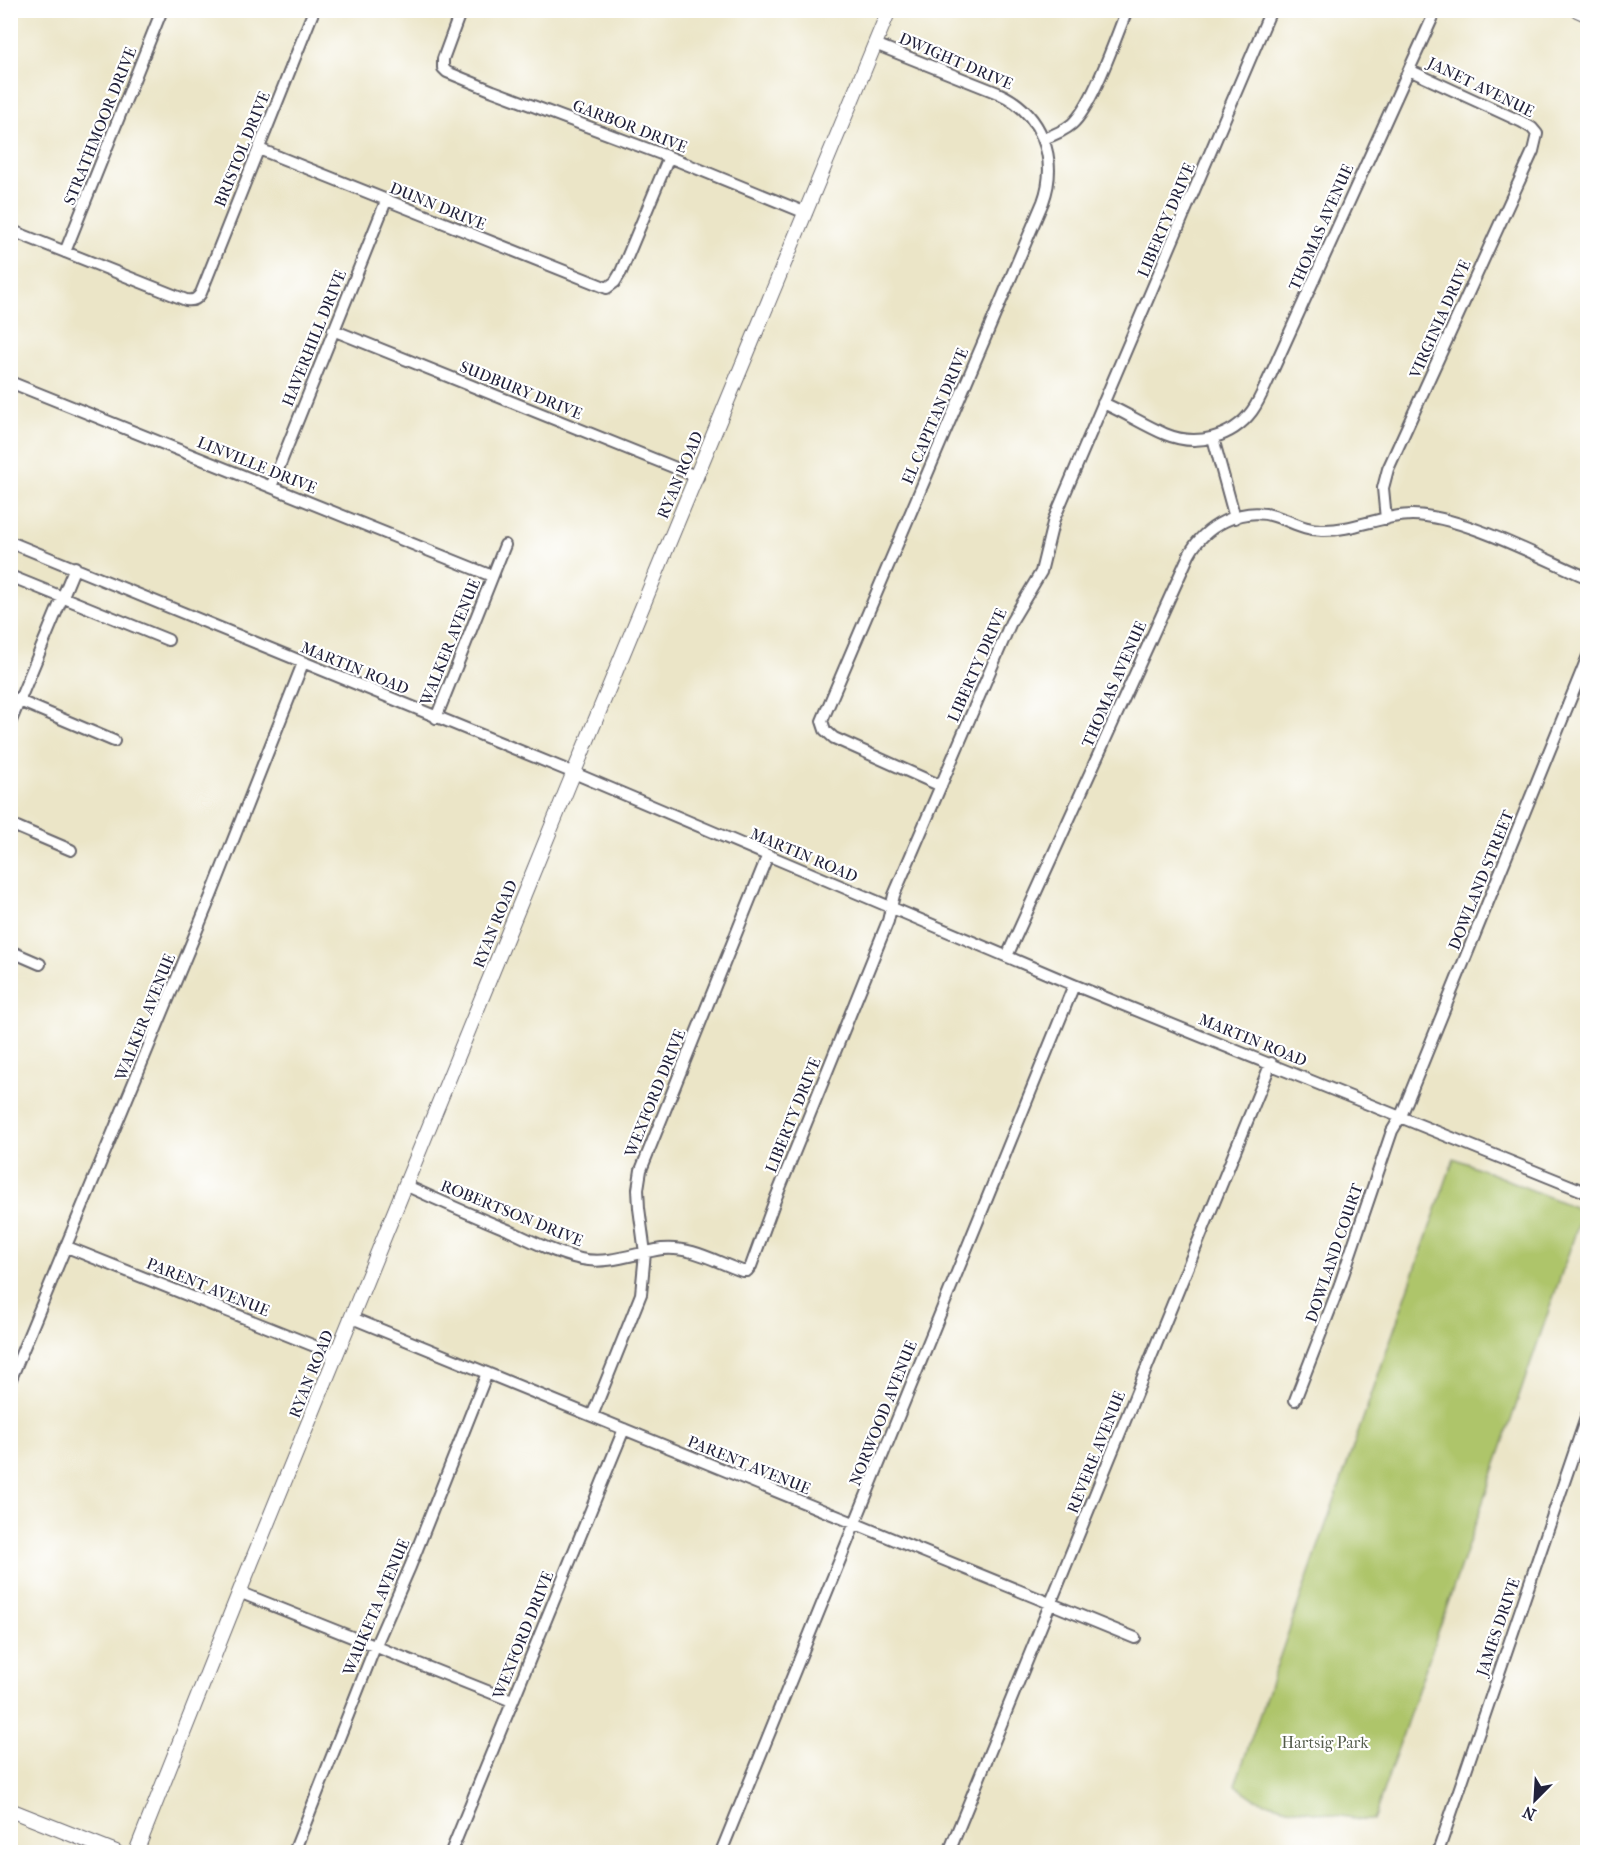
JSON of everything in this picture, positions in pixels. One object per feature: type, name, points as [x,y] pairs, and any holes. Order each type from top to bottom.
[{"type":"main road","name":"RYAN ROAD","points":[[136,1852],[239,1592],[889,10]]},
{"type":"main road","points":[[1577,10],[1587,15]]},
{"type":"main road","points":[[10,1810],[116,1852]]},
{"type":"street","name":"STRATHMOOR DRIVE","points":[[65,252],[162,10]]},
{"type":"street","name":"BRISTOL DRIVE","points":[[65,252],[186,300],[197,299],[314,10]]},
{"type":"street","name":"GARBOR DRIVE","points":[[461,10],[443,59],[443,68],[455,76],[669,157],[806,213]]},
{"type":"street","points":[[1043,139],[1063,131],[1081,114],[1093,92],[1127,10]]},
{"type":"street","name":"LIBERTY DRIVE","points":[[747,1270],[751,1266],[775,1200],[887,924],[894,895],[1011,622],[1041,572],[1054,519],[1271,10]]},
{"type":"street","name":"THOMAS AVENUE","points":[[1103,403],[1174,437],[1192,440],[1213,438],[1232,430],[1244,421],[1255,406],[1436,10]]},
{"type":"street","name":"DWIGHT DRIVE","points":[[875,44],[1006,96],[1028,114],[1043,139]]},
{"type":"street","name":"JANET AVENUE","points":[[1409,70],[1522,122],[1537,134]]},
{"type":"street","name":"VIRGINIA DRIVE","points":[[1386,519],[1383,496],[1388,469],[1533,150],[1537,134]]},
{"type":"street","name":"EL CAPITAN DRIVE","points":[[941,786],[834,738],[825,730],[822,721],[1043,202],[1050,170],[1043,139]]},
{"type":"street","name":"DUNN DRIVE","points":[[259,149],[607,288],[615,282],[621,272],[669,157]]},
{"type":"street","name":"HAVERHILL DRIVE","points":[[271,487],[386,201]]},
{"type":"street","points":[[10,230],[65,252]]},
{"type":"street","name":"SUDBURY DRIVE","points":[[333,330],[698,477]]},
{"type":"street","name":"LINVILLE DRIVE","points":[[10,382],[492,576]]},
{"type":"street","points":[[1213,438],[1235,518],[1261,514],[1274,516],[1307,529],[1324,531],[1414,515],[1473,529],[1587,578]]},
{"type":"street","name":"THOMAS AVENUE","points":[[1007,956],[1189,555],[1210,530],[1235,518]]},
{"type":"street","name":"MARTIN ROAD","points":[[10,542],[574,773],[1074,985],[1587,1193]]},
{"type":"street","name":"WALKER AVENUE","points":[[436,718],[505,545]]},
{"type":"street","points":[[10,723],[15,699],[75,567]]},
{"type":"street","points":[[10,576],[168,640]]},
{"type":"street","name":"DOWLAND STREET","points":[[1401,1116],[1587,656]]},
{"type":"street","name":"WALKER AVENUE","points":[[10,1381],[211,896],[303,663]]},
{"type":"street","points":[[15,699],[114,741]]},
{"type":"street","points":[[10,824],[71,850]]},
{"type":"street","name":"WEXFORD DRIVE","points":[[592,1416],[641,1294],[645,1253],[638,1189],[641,1170],[768,856]]},
{"type":"street","points":[[10,951],[40,964]]},
{"type":"street","name":"NORWOOD AVENUE","points":[[721,1852],[1074,985]]},
{"type":"street","name":"REVERE AVENUE","points":[[949,1852],[1271,1063]]},
{"type":"street","name":"DOWLAND COURT","points":[[1295,1400],[1340,1284],[1392,1131],[1401,1116]]},
{"type":"street","name":"ROBERTSON DRIVE","points":[[406,1186],[561,1253],[583,1259],[609,1260],[664,1249],[685,1250],[741,1271],[747,1270]]},
{"type":"street","name":"PARENT AVENUE","points":[[67,1246],[338,1355]]},
{"type":"street","name":"PARENT AVENUE","points":[[352,1318],[1135,1638]]},
{"type":"street","name":"WAUKETA AVENUE","points":[[294,1852],[487,1373]]},
{"type":"street","name":"JAMES DRIVE","points":[[1438,1852],[1587,1412]]},
{"type":"street","name":"WEXFORD DRIVE","points":[[450,1852],[624,1430]]},
{"type":"street","points":[[239,1592],[512,1701]]},
{"type":"green space","name":"Hartsig Park","points":[[1454,1158],[1583,1211],[1373,1821],[1288,1808],[1255,1799],[1235,1785]]}]
